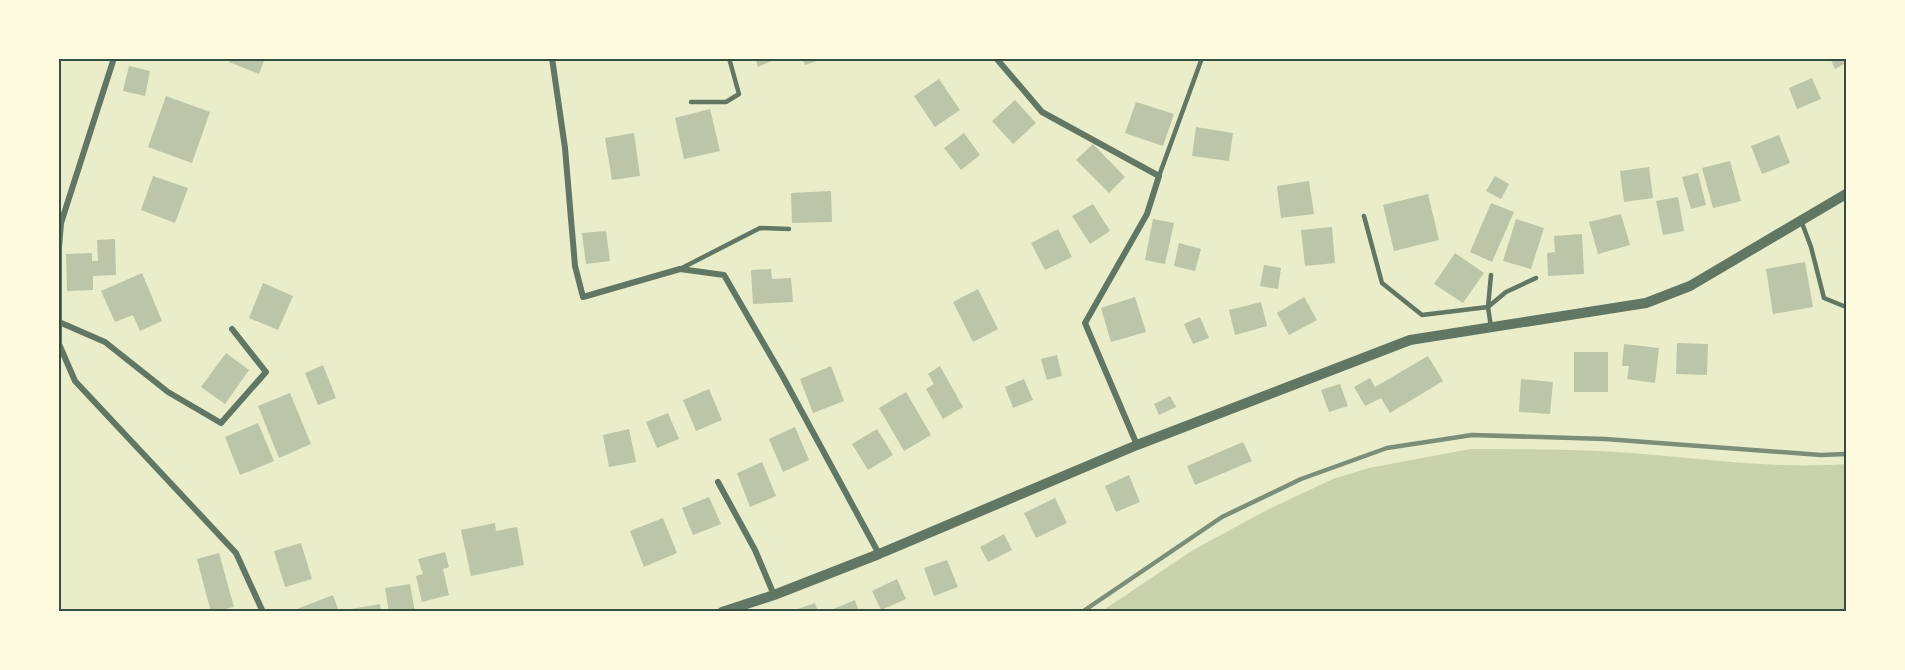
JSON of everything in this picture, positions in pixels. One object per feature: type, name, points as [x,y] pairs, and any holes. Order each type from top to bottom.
[{"type":"street","points":[[114,58],[61,223],[59,344],[75,381],[236,553],[263,612]]},
{"type":"street","points":[[552,58],[565,148],[575,266],[583,297],[680,269],[724,275],[783,377],[879,554]]},
{"type":"street","points":[[996,58],[1042,112],[1159,176],[1148,214],[1085,323],[1137,445]]},
{"type":"street","points":[[722,612],[774,595],[879,554],[1137,445],[1410,340],[1646,303],[1690,286],[1846,194]]},
{"type":"street","points":[[59,322],[105,342],[168,392],[222,423],[266,372],[232,329]]},
{"type":"street","points":[[718,482],[755,550],[774,595]]},
{"type":"lane","points":[[691,102],[726,102],[739,93],[729,58]]},
{"type":"lane","points":[[1159,176],[1202,58]]},
{"type":"lane","points":[[1364,216],[1382,284],[1422,315],[1488,307],[1506,292],[1536,278]]},
{"type":"lane","points":[[1802,222],[1824,298],[1846,307]]},
{"type":"lane","points":[[680,269],[760,228],[789,230]]},
{"type":"lane","points":[[1491,275],[1488,307],[1491,327]]},
{"type":"green space","points":[[1470,449],[1599,451],[1784,465],[1846,464],[1846,611],[1102,611],[1193,550],[1267,510],[1333,479],[1369,468]]},
{"type":"building","points":[[230,58],[265,58],[259,74],[229,62]]},
{"type":"building","points":[[755,58],[778,58],[758,67]]},
{"type":"building","points":[[802,58],[822,58],[822,59],[805,65]]},
{"type":"building","points":[[1830,58],[1846,58],[1846,63],[1835,69]]},
{"type":"building","points":[[129,66],[150,71],[145,96],[123,91]]},
{"type":"building","points":[[1812,78],[1821,99],[1797,109],[1789,88]]},
{"type":"building","points":[[939,79],[960,110],[935,127],[914,96]]},
{"type":"building","points":[[166,96],[210,112],[192,163],[148,147]]},
{"type":"building","points":[[1015,100],[1036,123],[1013,144],[992,121]]},
{"type":"building","points":[[1136,102],[1174,114],[1163,146],[1125,133]]},
{"type":"building","points":[[710,109],[720,151],[684,159],[675,118]]},
{"type":"building","points":[[1196,127],[1233,133],[1229,161],[1192,156]]},
{"type":"building","points":[[634,133],[640,176],[612,180],[605,138]]},
{"type":"building","points":[[964,133],[980,155],[961,170],[944,148]]},
{"type":"building","points":[[1779,135],[1790,163],[1762,174],[1751,146]]},
{"type":"building","points":[[1093,144],[1125,177],[1109,193],[1076,160]]},
{"type":"building","points":[[1730,161],[1741,201],[1713,208],[1702,168]]},
{"type":"building","points":[[1649,167],[1653,198],[1624,202],[1620,171]]},
{"type":"building","points":[[1698,173],[1706,205],[1691,209],[1682,177]]},
{"type":"building","points":[[153,176],[188,188],[175,223],[141,210]]},
{"type":"building","points":[[1495,176],[1509,184],[1501,199],[1486,191]]},
{"type":"building","points":[[1309,181],[1314,214],[1281,218],[1277,186]]},
{"type":"building","points":[[831,191],[832,222],[792,223],[791,193]]},
{"type":"building","points":[[1428,194],[1439,240],[1394,251],[1383,205]]},
{"type":"building","points":[[1678,197],[1684,231],[1663,235],[1656,201]]},
{"type":"building","points":[[1491,203],[1514,212],[1492,262],[1470,252]]},
{"type":"building","points":[[1093,204],[1110,231],[1090,244],[1072,216]]},
{"type":"building","points":[[1621,214],[1630,245],[1598,254],[1589,222]]},
{"type":"building","points":[[1153,219],[1174,223],[1165,264],[1145,260]]},
{"type":"building","points":[[1516,219],[1544,228],[1531,269],[1503,261]]},
{"type":"building","points":[[1332,227],[1335,263],[1305,266],[1301,230]]},
{"type":"building","points":[[1058,229],[1072,257],[1045,270],[1031,243]]},
{"type":"building","points":[[606,231],[610,261],[586,264],[582,233]]},
{"type":"building","points":[[1582,234],[1584,274],[1548,276],[1547,253],[1555,252],[1554,236]]},
{"type":"building","points":[[115,239],[116,275],[93,276],[93,290],[67,291],[66,254],[92,253],[92,261],[98,261],[97,240]]},
{"type":"building","points":[[1179,243],[1201,249],[1195,271],[1174,266]]},
{"type":"building","points":[[1455,253],[1484,273],[1463,303],[1434,284]]},
{"type":"building","points":[[1805,262],[1813,307],[1773,314],[1766,269]]},
{"type":"building","points":[[1264,265],[1281,268],[1278,289],[1260,286]]},
{"type":"building","points":[[771,269],[772,279],[791,278],[793,302],[753,304],[751,270]]},
{"type":"building","points":[[142,273],[162,321],[140,331],[133,315],[115,322],[101,291]]},
{"type":"building","points":[[263,283],[293,296],[278,330],[249,318]]},
{"type":"building","points":[[978,289],[998,329],[973,342],[953,302]]},
{"type":"building","points":[[1135,297],[1146,332],[1111,342],[1101,308]]},
{"type":"building","points":[[1304,297],[1317,320],[1289,335],[1277,313]]},
{"type":"building","points":[[1261,302],[1267,326],[1235,335],[1229,310]]},
{"type":"building","points":[[1200,317],[1209,338],[1193,344],[1184,324]]},
{"type":"building","points":[[1677,343],[1708,344],[1707,375],[1676,374]]},
{"type":"building","points":[[1624,344],[1659,348],[1655,383],[1627,379],[1629,366],[1622,366]]},
{"type":"building","points":[[1574,352],[1608,352],[1608,392],[1574,392]]},
{"type":"building","points":[[226,353],[249,370],[225,404],[201,387]]},
{"type":"building","points":[[1057,355],[1062,376],[1047,380],[1041,359]]},
{"type":"building","points":[[1428,356],[1443,381],[1390,413],[1381,398],[1365,406],[1354,387],[1370,378],[1375,387]]},
{"type":"building","points":[[323,365],[336,398],[318,405],[305,373]]},
{"type":"building","points":[[831,366],[844,401],[813,413],[800,379]]},
{"type":"building","points":[[940,366],[963,407],[943,419],[926,389],[934,384],[928,374]]},
{"type":"building","points":[[1024,379],[1033,400],[1013,408],[1005,387]]},
{"type":"building","points":[[1521,379],[1553,382],[1550,414],[1519,412]]},
{"type":"building","points":[[1340,384],[1348,406],[1329,412],[1321,390]]},
{"type":"building","points":[[709,389],[722,420],[696,431],[683,400]]},
{"type":"building","points":[[906,392],[931,435],[904,451],[879,408]]},
{"type":"building","points":[[290,393],[311,444],[279,458],[258,406]]},
{"type":"building","points":[[1170,396],[1176,407],[1159,415],[1154,404]]},
{"type":"building","points":[[668,413],[679,439],[657,448],[646,422]]},
{"type":"building","points":[[258,423],[274,461],[240,475],[225,437]]},
{"type":"building","points":[[795,427],[809,460],[783,472],[769,439]]},
{"type":"building","points":[[629,429],[636,462],[609,467],[603,435]]},
{"type":"building","points":[[877,429],[893,455],[868,470],[852,444]]},
{"type":"building","points":[[1243,442],[1252,461],[1195,485],[1187,466]]},
{"type":"building","points":[[762,462],[776,496],[750,507],[737,473]]},
{"type":"building","points":[[1129,475],[1140,502],[1116,512],[1105,486]]},
{"type":"building","points":[[709,497],[721,524],[693,535],[682,508]]},
{"type":"building","points":[[1055,498],[1067,523],[1036,538],[1024,513]]},
{"type":"building","points":[[663,518],[677,553],[644,567],[630,531]]},
{"type":"building","points":[[495,523],[496,531],[517,527],[524,565],[471,576],[461,530]]},
{"type":"building","points":[[1004,534],[1012,550],[988,562],[980,547]]},
{"type":"building","points":[[301,543],[312,579],[285,587],[274,551]]},
{"type":"building","points":[[445,552],[449,567],[443,569],[449,595],[422,602],[416,576],[423,574],[418,559]]},
{"type":"building","points":[[219,553],[234,607],[211,612],[197,559]]},
{"type":"building","points":[[947,560],[958,587],[934,596],[924,568]]},
{"type":"building","points":[[897,579],[906,599],[881,610],[872,591]]},
{"type":"building","points":[[410,584],[415,612],[389,612],[385,588]]},
{"type":"building","points":[[333,595],[339,612],[298,612],[297,609]]},
{"type":"building","points":[[855,600],[859,612],[834,612],[833,609]]},
{"type":"building","points":[[815,603],[818,612],[792,612],[792,611]]},
{"type":"building","points":[[380,604],[381,612],[346,612],[346,610]]},
{"type":"railway","points":[[1082,612],[1222,517],[1301,479],[1387,448],[1472,435],[1605,439],[1821,455],[1846,454]]}]
